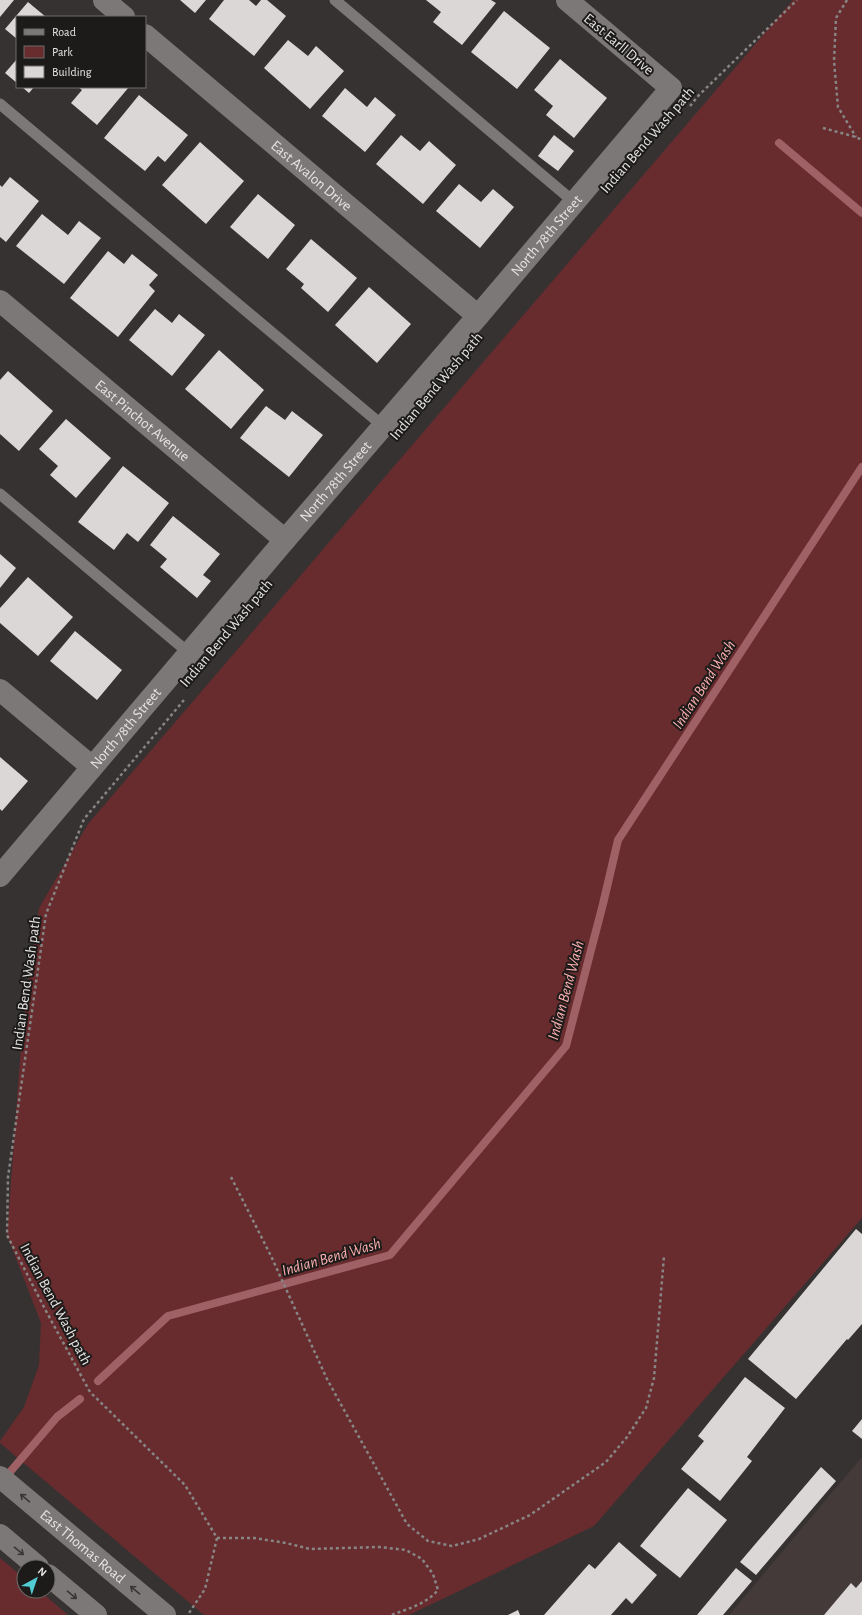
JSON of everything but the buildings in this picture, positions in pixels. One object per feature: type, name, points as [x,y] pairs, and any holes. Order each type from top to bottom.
[{"type":"street","points":[[104,0],[123,16]]},
{"type":"street","name":"East Earll Drive","points":[[567,0],[671,88]]},
{"type":"street","name":"East Avalon Drive","points":[[146,36],[478,316]]},
{"type":"street","name":"North 78th Street","points":[[0,876],[671,88]]},
{"type":"street","name":"East Pinchot Avenue","points":[[0,301],[285,540]]},
{"type":"street","points":[[0,690],[92,767]]},
{"type":"street","name":"East Thomas Road","points":[[0,1477],[165,1615]]},
{"type":"street","points":[[0,1535],[28,1559]]},
{"type":"street","points":[[56,1582],[96,1615]]},
{"type":"lane","points":[[335,0],[574,202]]},
{"type":"lane","points":[[0,104],[383,426]]},
{"type":"lane","points":[[0,494],[189,653]]},
{"type":"path","name":"Indian Bend Wash path","points":[[686,111],[698,95],[797,0]]},
{"type":"path","points":[[847,0],[836,18],[834,61],[838,106],[856,137]]},
{"type":"path","points":[[823,128],[862,140]]},
{"type":"path","name":"Indian Bend Wash path","points":[[188,694],[84,819],[46,914],[8,1177],[7,1234],[46,1311],[90,1392],[185,1485],[217,1538]]},
{"type":"path","points":[[231,1177],[271,1256],[327,1379],[407,1524],[428,1540],[452,1546],[479,1539],[530,1515],[606,1462],[627,1437],[646,1408],[654,1378],[664,1256]]},
{"type":"path","points":[[187,1615],[205,1589],[217,1538],[254,1538],[286,1543],[310,1549],[378,1547],[406,1550],[422,1560],[433,1574],[438,1590],[431,1598],[409,1609],[391,1615]]},
{"type":"shaded area","points":[[862,1457],[862,1615],[729,1615]]},
{"type":"green space","points":[[793,0],[862,0],[862,1218],[594,1526],[409,1615],[204,1615],[0,1443],[24,1407],[39,1365],[41,1323],[7,1235],[23,1020],[39,908],[88,824]]},
{"type":"green space","points":[[0,1558],[16,1571],[16,1599],[49,1599],[68,1615],[0,1615]]},
{"type":"waterway","points":[[779,143],[862,213]]},
{"type":"waterway","name":"Indian Bend Wash","points":[[98,1381],[168,1316],[390,1255],[566,1046],[618,840],[862,467]]},
{"type":"waterway","name":"Indian Bend Wash","points":[[4,1479],[57,1417],[80,1399]]}]
